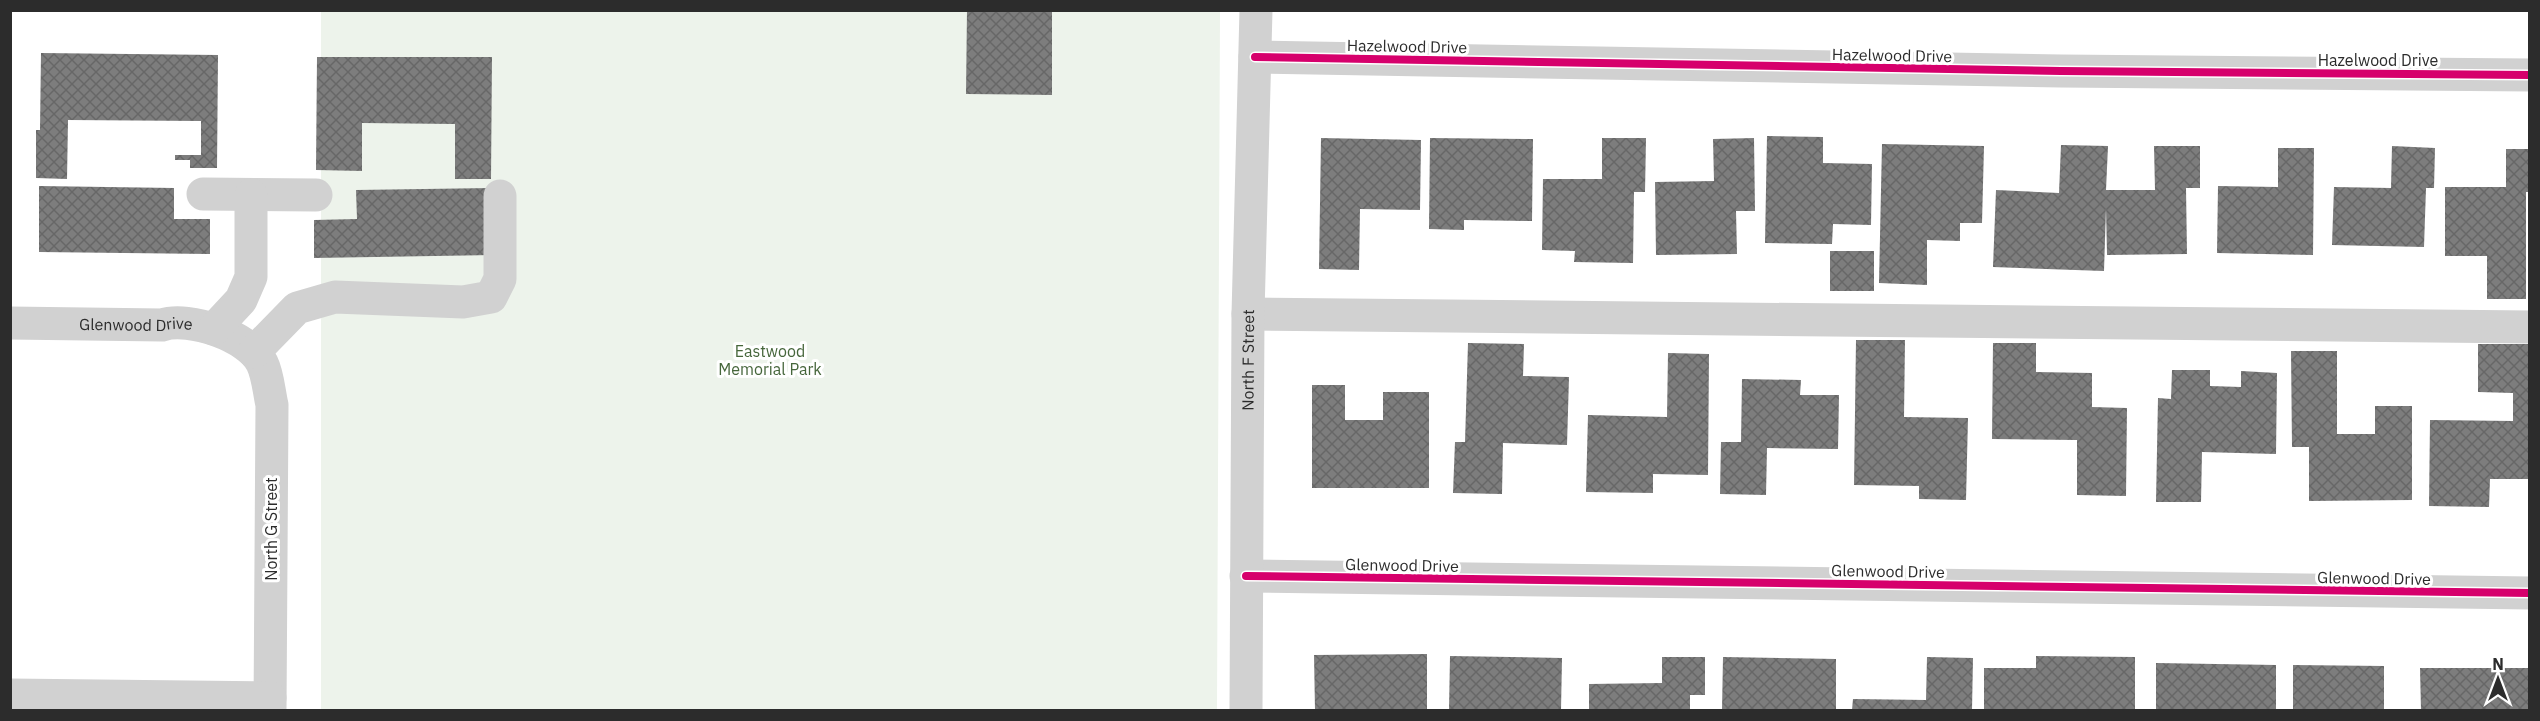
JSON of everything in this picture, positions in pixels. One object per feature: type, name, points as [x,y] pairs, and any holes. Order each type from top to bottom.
[{"type":"street","name":"North F Street","points":[[1246,711],[1248,314],[1256,10]]},
{"type":"street","name":"Hazelwood Drive","points":[[1255,57],[2061,71],[2529,75]]},
{"type":"street","points":[[203,194],[316,195]]},
{"type":"street","points":[[214,329],[242,300],[251,277],[251,195]]},
{"type":"street","points":[[254,352],[297,308],[335,297],[463,302],[491,297],[500,279],[500,196]]},
{"type":"street","points":[[1248,314],[2529,327]]},
{"type":"street","name":"Glenwood Drive","points":[[10,323],[162,325],[173,321],[214,329],[244,343],[254,352]]},
{"type":"street","name":"North G Street","points":[[254,352],[263,364],[272,405],[270,704]]},
{"type":"street","name":"Glenwood Drive","points":[[1246,576],[2529,593]]},
{"type":"street","points":[[10,695],[270,704]]},
{"type":"green space","name":"Eastwood Memorial Park","points":[[321,11],[1220,11],[1217,710],[321,710]]},
{"type":"building","points":[[967,10],[1052,10],[1052,95],[966,94]]},
{"type":"building","points":[[41,53],[218,55],[217,168],[190,168],[190,160],[175,160],[175,155],[201,155],[201,121],[68,120],[67,179],[36,178],[36,130],[40,130]]},
{"type":"building","points":[[317,57],[492,57],[491,179],[455,179],[455,124],[362,123],[362,171],[316,170]]},
{"type":"building","points":[[1767,136],[1823,137],[1823,163],[1872,164],[1871,225],[1833,224],[1832,244],[1765,243]]},
{"type":"building","points":[[1321,138],[1421,140],[1420,210],[1360,209],[1359,270],[1319,269]]},
{"type":"building","points":[[1430,138],[1533,139],[1532,221],[1464,220],[1464,230],[1429,229]]},
{"type":"building","points":[[1602,138],[1646,138],[1645,192],[1634,192],[1633,263],[1574,262],[1575,251],[1542,250],[1543,179],[1602,179]]},
{"type":"building","points":[[1754,138],[1755,211],[1736,211],[1737,254],[1656,255],[1655,182],[1714,181],[1713,139]]},
{"type":"building","points":[[1882,144],[1984,146],[1982,223],[1960,223],[1960,241],[1927,240],[1927,285],[1879,283]]},
{"type":"building","points":[[2061,145],[2108,146],[2106,190],[2155,190],[2154,146],[2200,146],[2200,188],[2186,188],[2187,254],[2107,255],[2106,208],[2104,271],[1993,267],[1996,190],[2059,193]]},
{"type":"building","points":[[2392,146],[2435,148],[2434,188],[2426,188],[2424,247],[2332,245],[2334,187],[2391,188]]},
{"type":"building","points":[[2278,148],[2314,148],[2313,255],[2217,253],[2218,186],[2278,187]]},
{"type":"building","points":[[2506,149],[2530,149],[2530,192],[2526,192],[2526,299],[2487,299],[2487,256],[2445,256],[2445,187],[2506,187]]},
{"type":"building","points":[[39,186],[174,188],[174,219],[210,219],[210,254],[39,252]]},
{"type":"building","points":[[492,188],[494,255],[314,258],[314,220],[357,219],[356,190]]},
{"type":"building","points":[[1830,251],[1874,251],[1874,291],[1830,291]]},
{"type":"building","points":[[1856,340],[1905,340],[1904,417],[1968,418],[1966,500],[1919,499],[1919,486],[1854,485]]},
{"type":"building","points":[[1468,343],[1524,344],[1523,376],[1569,377],[1567,445],[1503,443],[1502,494],[1453,493],[1455,442],[1465,442]]},
{"type":"building","points":[[1993,343],[2036,343],[2036,372],[2092,373],[2092,407],[2127,408],[2126,496],[2077,495],[2077,440],[1992,439]]},
{"type":"building","points":[[2478,344],[2530,344],[2530,479],[2490,479],[2489,507],[2429,506],[2430,420],[2513,421],[2513,393],[2478,392]]},
{"type":"building","points":[[2291,351],[2337,351],[2337,434],[2375,434],[2375,406],[2412,406],[2412,500],[2309,501],[2309,447],[2292,447]]},
{"type":"building","points":[[1668,353],[1709,354],[1708,475],[1653,474],[1653,493],[1586,492],[1588,415],[1667,417]]},
{"type":"building","points":[[2172,370],[2210,370],[2210,386],[2241,387],[2241,371],[2277,373],[2276,454],[2202,452],[2201,502],[2156,502],[2158,398],[2171,399]]},
{"type":"building","points":[[1742,379],[1801,380],[1800,395],[1839,395],[1838,449],[1767,448],[1766,495],[1720,494],[1721,442],[1741,442]]},
{"type":"building","points":[[1312,385],[1345,385],[1345,420],[1383,420],[1383,392],[1429,392],[1429,488],[1312,488]]},
{"type":"building","points":[[1427,654],[1427,710],[1315,710],[1314,655]]},
{"type":"building","points":[[1450,656],[1562,658],[1561,710],[1449,710]]},
{"type":"building","points":[[2036,656],[2135,657],[2135,710],[1984,710],[1984,668],[2036,668]]},
{"type":"building","points":[[1662,657],[1705,657],[1705,695],[1690,695],[1690,710],[1589,710],[1589,684],[1662,683]]},
{"type":"building","points":[[1723,657],[1836,659],[1836,710],[1722,710]]},
{"type":"building","points":[[1927,657],[1973,658],[1972,710],[1852,710],[1853,699],[1926,700]]},
{"type":"building","points":[[2156,663],[2276,665],[2276,710],[2156,710]]},
{"type":"building","points":[[2293,665],[2384,666],[2384,710],[2293,710]]},
{"type":"building","points":[[2420,668],[2530,668],[2530,710],[2421,710]]},
{"type":"cycle path","points":[[1255,57],[2061,71],[2530,75]]},
{"type":"cycle path","points":[[1246,576],[2530,593]]}]
